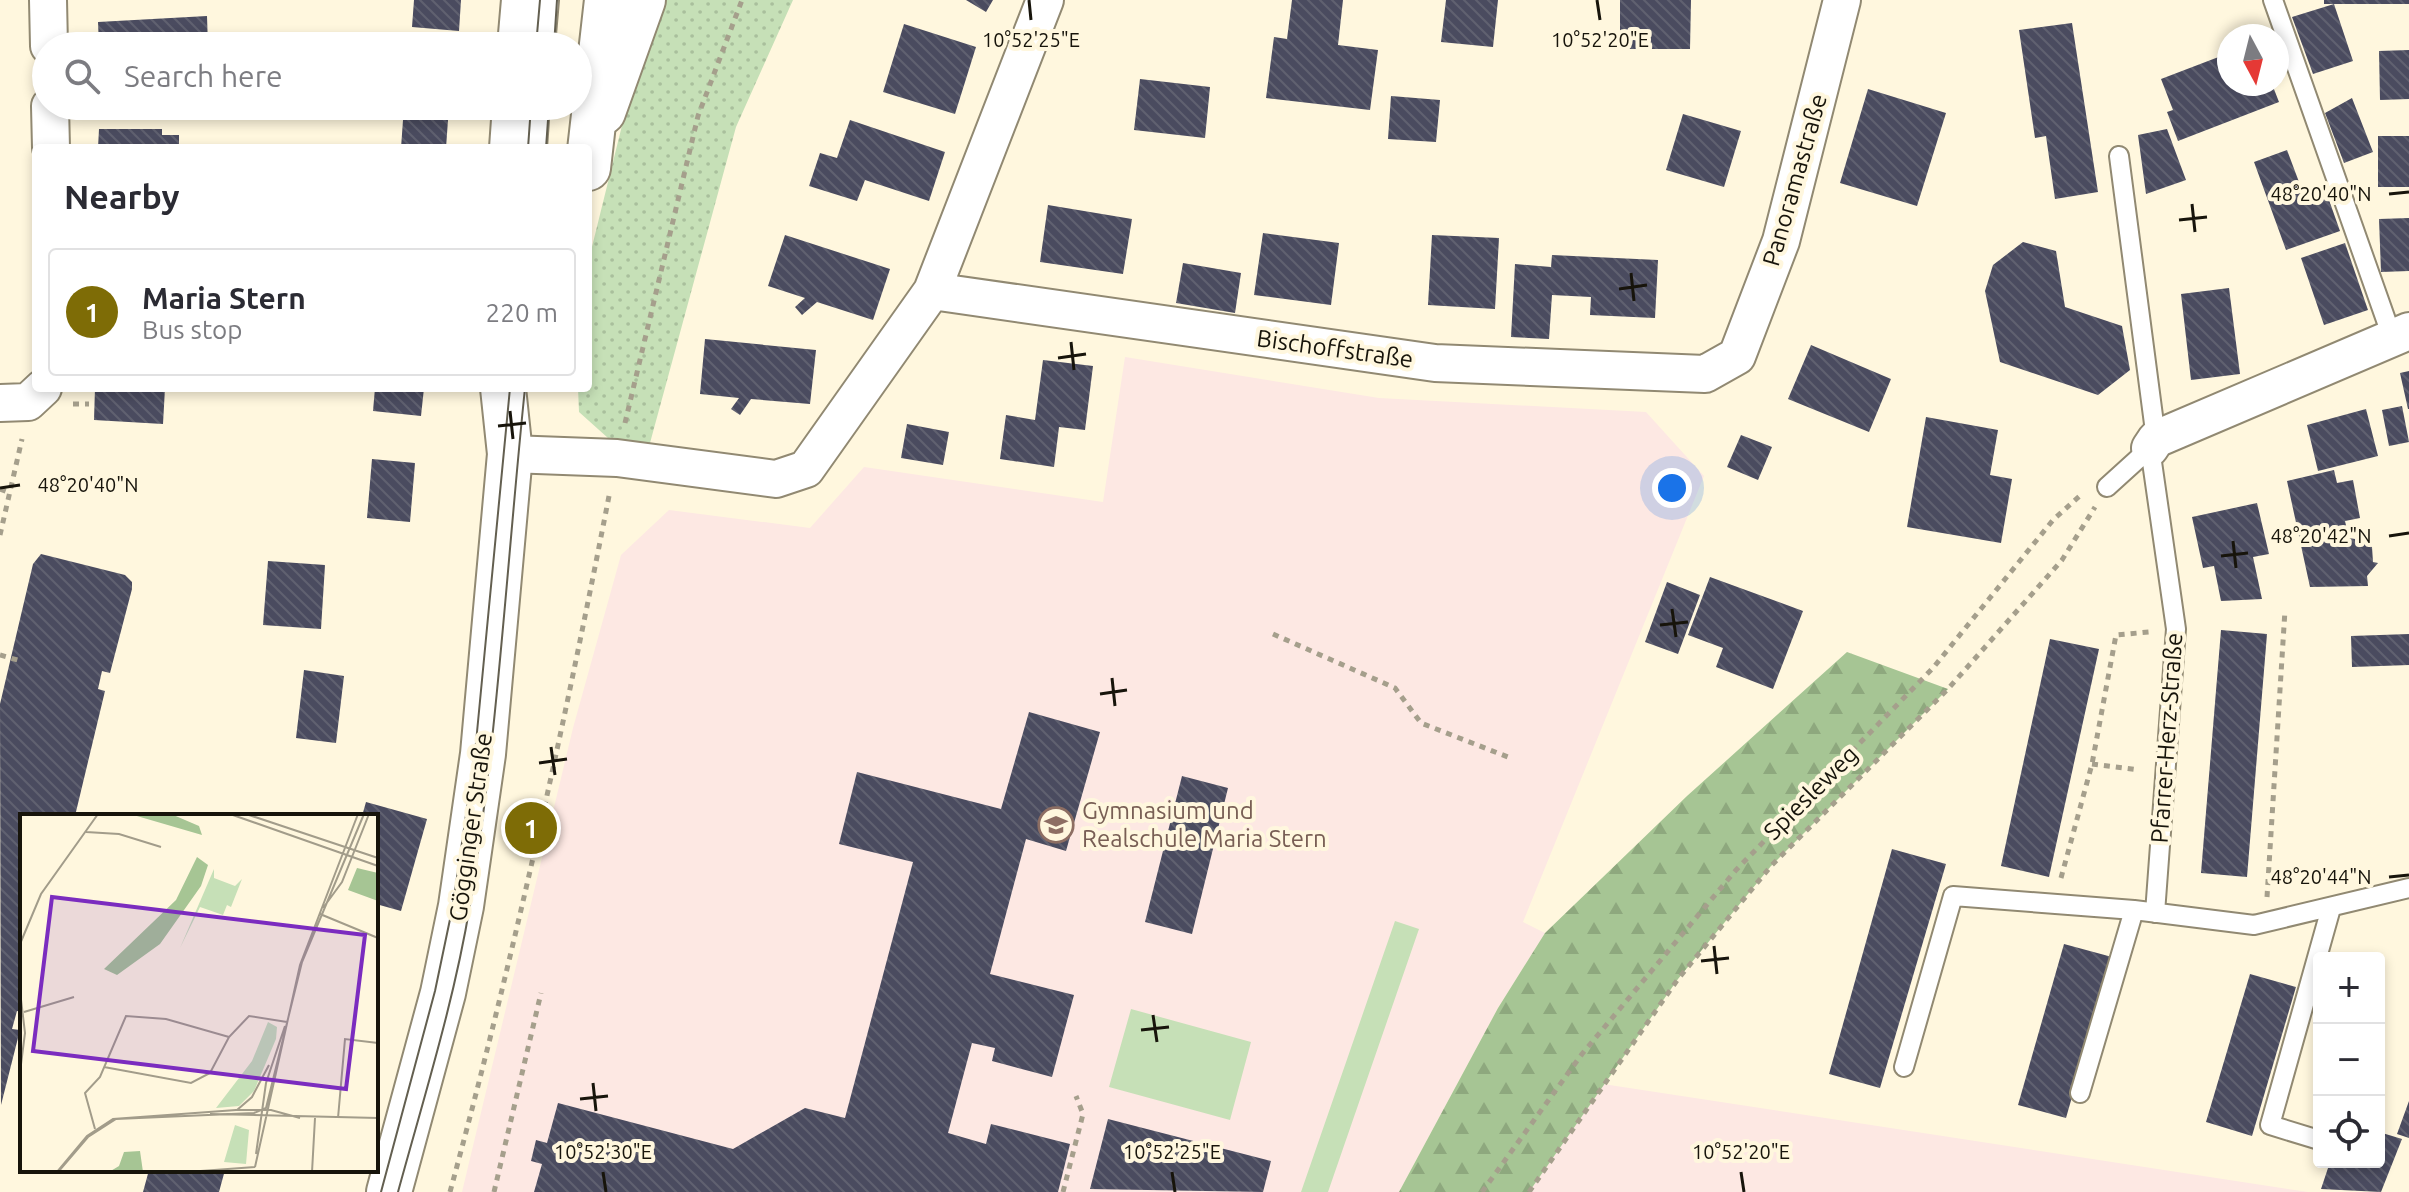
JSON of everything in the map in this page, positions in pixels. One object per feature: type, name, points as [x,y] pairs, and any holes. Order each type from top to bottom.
[{"type":"main road","points":[[521,32],[524,0]]},
{"type":"main road","points":[[591,144],[607,0]]},
{"type":"main road","points":[[592,148],[643,0]]},
{"type":"main road","points":[[512,144],[514,120]]},
{"type":"main road","name":"Gögginger Straße","points":[[389,1192],[443,993],[461,906],[483,754],[510,454],[503,392]]},
{"type":"main road","name":"Gögginger Straße","points":[[510,454],[529,392]]},
{"type":"street","points":[[48,0],[49,32]]},
{"type":"street","points":[[510,454],[617,458],[776,479],[806,469],[932,291],[1045,0]]},
{"type":"street","name":"Panoramastraße","points":[[1737,356],[1781,241],[1842,0]]},
{"type":"street","points":[[50,120],[51,144]]},
{"type":"street","name":"Bischoffstraße","points":[[932,291],[1435,363],[1705,374],[1737,356]]},
{"type":"street","points":[[2153,444],[2400,334]]},
{"type":"lane","points":[[546,32],[549,0]]},
{"type":"lane","points":[[2273,0],[2400,334]]},
{"type":"lane","points":[[537,144],[539,120]]},
{"type":"lane","name":"Pfarrer-Herz-Straße","points":[[2119,156],[2176,629],[2155,913]]},
{"type":"lane","points":[[510,454],[516,392]]},
{"type":"lane","points":[[2107,487],[2153,444]]},
{"type":"lane","points":[[1904,1067],[1953,896],[2266,924],[2409,888]]},
{"type":"lane","points":[[2313,1138],[2270,1125],[2331,908]]},
{"type":"lane","points":[[2080,1093],[2134,910]]},
{"type":"path","points":[[450,1192],[500,1008],[541,832],[617,458],[698,116],[742,0]]},
{"type":"path","points":[[0,535],[11,493],[24,398]]},
{"type":"path","points":[[1482,1192],[1582,1054],[1736,870],[1933,668],[2053,520],[2082,493],[2107,487]]},
{"type":"path","name":"Spiesleweg","points":[[1529,1192],[1678,979],[1771,866],[1948,689],[2051,572],[2107,487]]},
{"type":"path","points":[[0,489],[11,493]]},
{"type":"path","points":[[2266,924],[2285,610]]},
{"type":"path","points":[[2053,906],[2092,764],[2116,635],[2176,629]]},
{"type":"path","points":[[1273,634],[1395,688],[1421,723],[1513,759]]},
{"type":"path","points":[[0,655],[21,661]]},
{"type":"path","points":[[2092,764],[2165,773]]},
{"type":"path","points":[[494,1192],[541,993]]},
{"type":"path","points":[[1063,1192],[1083,1114],[1076,1096]]},
{"type":"shaded area","name":"Gymnasium und Realschule Maria Stern","points":[[1125,357],[1379,398],[1646,412],[1704,476],[1523,922],[1545,933],[1498,1008],[1399,1192],[462,1192],[573,728],[621,555],[669,510],[810,528],[864,467],[1103,502]]},
{"type":"shaded area","points":[[1603,1084],[2308,1192],[1529,1192]]},
{"type":"green space","points":[[653,0],[793,0],[736,127],[650,443],[608,438],[579,412],[578,392],[592,392],[592,247]]},
{"type":"green space","points":[[1847,652],[1948,689],[1771,866],[1678,979],[1529,1192],[1399,1192],[1498,1008],[1545,933],[1687,796]]},
{"type":"green space","points":[[1395,921],[1419,929],[1328,1192],[1301,1192]]},
{"type":"green space","points":[[1131,1009],[1251,1042],[1230,1120],[1109,1087]]},
{"type":"building","points":[[414,0],[461,0],[459,31],[412,27]]},
{"type":"building","points":[[966,0],[993,0],[986,12]]},
{"type":"building","points":[[1292,0],[1343,0],[1338,45],[1378,50],[1370,110],[1266,98],[1274,37],[1287,39]]},
{"type":"building","points":[[1446,0],[1498,0],[1493,47],[1441,42]]},
{"type":"building","points":[[1620,0],[1691,0],[1690,49],[1620,49]]},
{"type":"building","points":[[2324,0],[2409,0],[2409,4],[2324,4]]},
{"type":"building","points":[[2334,4],[2353,61],[2313,74],[2292,17]]},
{"type":"building","points":[[207,16],[208,32],[98,32],[98,22]]},
{"type":"building","points":[[2072,23],[2098,192],[2055,199],[2046,136],[2035,138],[2019,30]]},
{"type":"building","points":[[904,24],[976,47],[955,114],[883,92]]},
{"type":"building","points":[[2409,50],[2409,99],[2380,100],[2379,51]]},
{"type":"building","points":[[2217,58],[2217,96],[2277,96],[2279,102],[2178,141],[2167,112],[2173,110],[2161,79]]},
{"type":"building","points":[[1140,79],[1210,87],[1205,138],[1134,130]]},
{"type":"building","points":[[1868,89],[1946,113],[1917,206],[1840,183]]},
{"type":"building","points":[[1391,96],[1440,100],[1436,142],[1388,139]]},
{"type":"building","points":[[2352,98],[2373,152],[2344,163],[2325,113]]},
{"type":"building","points":[[1683,114],[1741,131],[1724,187],[1666,170]]},
{"type":"building","points":[[403,120],[448,120],[446,144],[401,144]]},
{"type":"building","points":[[850,120],[945,152],[929,201],[865,180],[857,201],[809,186],[820,153],[837,158]]},
{"type":"building","points":[[99,129],[162,129],[162,135],[179,135],[179,144],[98,144]]},
{"type":"building","points":[[2167,129],[2186,180],[2146,194],[2138,135]]},
{"type":"building","points":[[2378,136],[2409,136],[2409,187],[2378,187]]},
{"type":"building","points":[[2287,150],[2302,190],[2323,183],[2340,231],[2286,250],[2254,162]]},
{"type":"building","points":[[1048,205],[1132,219],[1123,274],[1040,262]]},
{"type":"building","points":[[2409,218],[2409,271],[2381,272],[2379,219]]},
{"type":"building","points":[[1263,233],[1339,243],[1331,305],[1254,295]]},
{"type":"building","points":[[785,235],[890,269],[873,320],[817,302],[802,315],[795,307],[805,298],[768,286]]},
{"type":"building","points":[[1432,235],[1499,238],[1495,309],[1428,305]]},
{"type":"building","points":[[2023,242],[2056,251],[2065,307],[2122,326],[2130,370],[2098,395],[2000,362],[1985,291],[1993,265]]},
{"type":"building","points":[[2345,243],[2368,310],[2324,325],[2301,258]]},
{"type":"building","points":[[1552,255],[1658,260],[1655,318],[1590,315],[1591,297],[1552,295],[1549,339],[1511,337],[1515,264],[1551,267]]},
{"type":"building","points":[[1183,263],[1241,273],[1235,313],[1176,303]]},
{"type":"building","points":[[2229,288],[2240,374],[2191,380],[2181,294]]},
{"type":"building","points":[[705,339],[816,350],[810,404],[751,399],[740,415],[731,409],[739,398],[700,394]]},
{"type":"building","points":[[1811,345],[1891,379],[1869,432],[1788,399]]},
{"type":"building","points":[[1043,360],[1093,366],[1085,430],[1059,427],[1054,467],[1000,459],[1006,415],[1035,420]]},
{"type":"building","points":[[2409,371],[2409,409],[2408,409],[2400,373]]},
{"type":"building","points":[[95,392],[165,392],[163,424],[94,420]]},
{"type":"building","points":[[375,392],[424,392],[421,416],[373,411]]},
{"type":"building","points":[[2402,406],[2409,442],[2389,446],[2382,410]]},
{"type":"building","points":[[2366,409],[2378,456],[2318,471],[2307,425]]},
{"type":"building","points":[[1926,417],[1998,430],[1990,475],[2012,479],[2001,543],[1907,527]]},
{"type":"building","points":[[907,424],[949,432],[943,465],[901,458]]},
{"type":"building","points":[[1741,435],[1772,447],[1758,480],[1727,467]]},
{"type":"building","points":[[372,459],[415,463],[410,522],[367,518]]},
{"type":"building","points":[[2334,470],[2337,483],[2353,480],[2360,518],[2345,521],[2349,538],[2361,540],[2372,547],[2373,562],[2378,563],[2367,576],[2368,586],[2310,587],[2287,481]]},
{"type":"building","points":[[2257,503],[2269,554],[2253,557],[2262,599],[2221,601],[2214,566],[2203,568],[2192,517]]},
{"type":"building","points":[[41,554],[125,575],[132,582],[132,589],[110,673],[102,671],[98,689],[105,691],[75,814],[20,814],[20,1012],[17,1011],[12,1029],[20,1030],[1,1105],[0,704],[33,564]]},
{"type":"building","points":[[268,561],[325,565],[321,629],[263,625]]},
{"type":"building","points":[[1710,577],[1803,611],[1773,689],[1716,667],[1723,648],[1688,635]]},
{"type":"building","points":[[1667,582],[1700,595],[1678,654],[1645,642]]},
{"type":"building","points":[[2221,630],[2267,634],[2247,877],[2201,873]]},
{"type":"building","points":[[2409,634],[2409,665],[2352,667],[2351,636]]},
{"type":"building","points":[[2050,639],[2099,649],[2049,877],[2001,866]]},
{"type":"building","points":[[304,670],[344,676],[336,743],[296,738]]},
{"type":"building","points":[[1029,712],[1100,732],[1066,851],[1026,839],[990,974],[1074,995],[1052,1077],[992,1061],[995,1048],[972,1043],[948,1133],[986,1144],[991,1124],[1070,1144],[1058,1192],[534,1192],[542,1164],[531,1161],[536,1140],[547,1143],[558,1103],[733,1149],[805,1108],[845,1118],[913,862],[839,844],[857,772],[1001,809]]},
{"type":"building","points":[[1182,776],[1228,788],[1192,934],[1145,922]]},
{"type":"building","points":[[366,802],[427,819],[401,911],[378,905],[378,814],[363,814]]},
{"type":"building","points":[[1892,849],[1946,864],[1880,1088],[1829,1074]]},
{"type":"building","points":[[2064,944],[2112,957],[2066,1118],[2018,1105]]},
{"type":"building","points":[[2250,974],[2296,987],[2252,1136],[2206,1122]]},
{"type":"building","points":[[2409,1101],[2409,1138],[2397,1134]]},
{"type":"building","points":[[1108,1119],[1271,1161],[1263,1192],[1090,1189]]},
{"type":"building","points":[[2385,1134],[2402,1139],[2381,1192],[2321,1189],[2328,1168],[2385,1168]]},
{"type":"building","points":[[148,1172],[224,1172],[219,1192],[143,1192]]},
{"type":"tram line","points":[[537,32],[540,0]]},
{"type":"tram line","points":[[555,32],[557,0]]},
{"type":"tram line","points":[[528,144],[530,120]]},
{"type":"tram line","points":[[546,144],[548,120]]},
{"type":"tram line","points":[[381,1192],[435,991],[453,905],[475,753],[510,392]]},
{"type":"tram line","points":[[398,1192],[447,1013],[470,905],[495,711],[525,392]]},
{"type":"place","name":"Gymnasium und Realschule Maria Stern","points":[[1056,825]]},
{"type":"place","name":"Maria Stern","points":[[531,828]]}]
